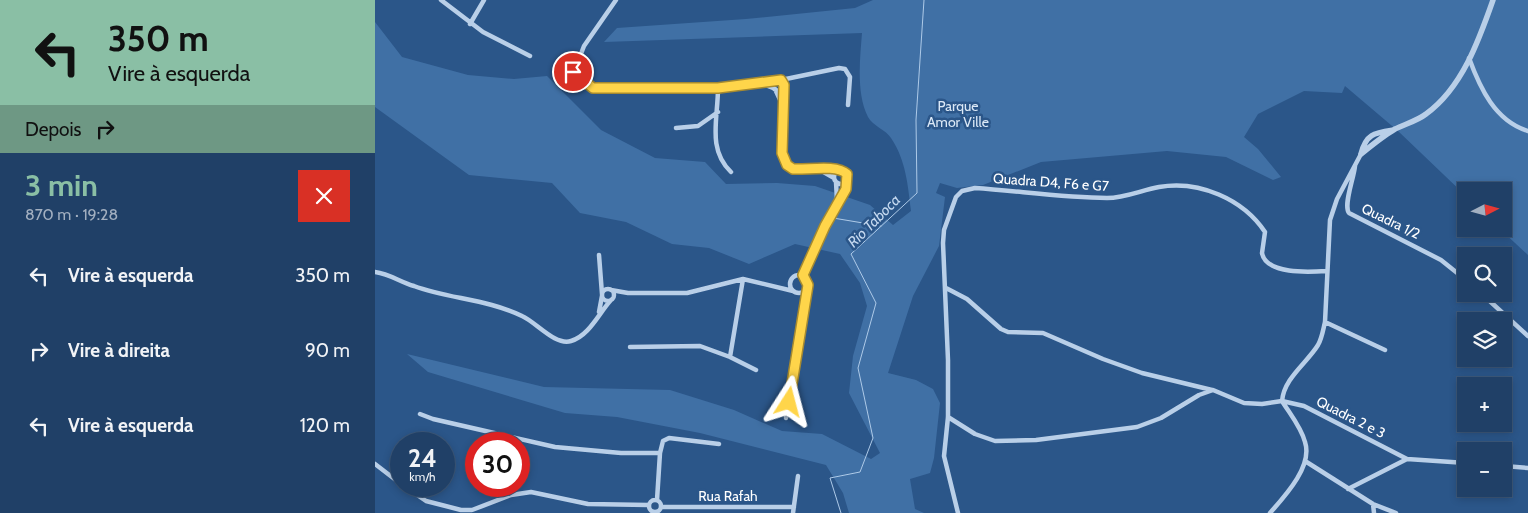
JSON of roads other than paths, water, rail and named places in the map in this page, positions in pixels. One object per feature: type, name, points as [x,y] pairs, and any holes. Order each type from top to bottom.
[{"type":"street","points":[[441,0],[470,24],[530,56]]},
{"type":"street","points":[[470,24],[484,0]]},
{"type":"street","points":[[617,0],[584,46],[574,72],[568,76],[572,82],[583,87],[593,88],[718,88],[781,80],[839,68],[845,69],[850,77],[848,105]]},
{"type":"street","points":[[1270,513],[1283,498],[1305,461],[1306,443],[1283,400],[1288,384],[1317,345],[1325,322],[1328,236],[1333,209],[1361,154],[1395,130],[1425,115],[1437,106],[1452,89],[1469,58],[1493,0]]},
{"type":"street","points":[[1469,58],[1479,84],[1491,102],[1505,119],[1515,126],[1528,131]]},
{"type":"street","points":[[574,72],[593,88]]},
{"type":"street","points":[[572,82],[577,80],[578,76]]},
{"type":"street","points":[[757,82],[779,90],[790,77]]},
{"type":"street","points":[[781,80],[783,86],[782,153],[785,162],[793,169],[846,172],[847,180],[846,189],[837,202],[803,275]]},
{"type":"street","points":[[774,81],[774,89],[782,104]]},
{"type":"street","points":[[718,88],[716,151],[723,164],[731,172]]},
{"type":"street","points":[[676,128],[698,126],[718,112]]},
{"type":"street","name":"Quadra 1/2","points":[[1356,162],[1347,211],[1441,260],[1457,273]]},
{"type":"street","points":[[818,169],[842,184],[847,180]]},
{"type":"street","points":[[837,202],[835,180],[836,172],[840,171]]},
{"type":"street","name":"Quadra D4, F6 e G7","points":[[946,288],[944,230],[956,197],[967,189],[1107,198],[1163,186],[1189,186],[1224,196],[1257,222],[1265,232],[1262,253],[1269,264],[1290,271],[1327,271]]},
{"type":"street","points":[[599,255],[602,295],[599,313]]},
{"type":"street","points":[[375,272],[398,278],[413,286],[511,311],[531,320],[563,342],[581,336],[611,300],[614,295],[601,280]]},
{"type":"street","points":[[779,288],[789,284],[793,277],[803,275]]},
{"type":"street","points":[[786,418],[806,301],[808,282],[803,275]]},
{"type":"street","points":[[602,295],[605,290],[628,293],[687,293],[743,279],[793,291],[806,301]]},
{"type":"street","points":[[730,357],[743,279]]},
{"type":"street","points":[[789,284],[793,291]]},
{"type":"street","points":[[958,513],[944,456],[948,417],[946,288],[967,299],[1001,329],[1008,332],[1043,333],[1103,360],[1141,373],[1213,390],[1244,403],[1262,404],[1283,400]]},
{"type":"street","points":[[799,294],[806,290]]},
{"type":"street","points":[[602,295],[606,300],[611,300],[628,293]]},
{"type":"street","points":[[1491,302],[1528,336]]},
{"type":"street","points":[[1325,322],[1385,350]]},
{"type":"street","points":[[630,346],[700,346],[730,357],[756,370]]},
{"type":"street","points":[[948,417],[975,434],[995,440],[1036,440],[1131,429],[1161,418],[1199,395],[1213,390]]},
{"type":"street","name":"Quadra 2 e 3","points":[[1283,400],[1315,410],[1407,460]]},
{"type":"street","points":[[420,414],[447,423],[555,447],[621,453],[660,453]]},
{"type":"street","points":[[648,505],[651,511],[657,513],[661,507],[657,500],[660,453],[663,441],[669,438],[719,444]]},
{"type":"street","points":[[1348,489],[1407,460],[1457,463]]},
{"type":"street","points":[[1305,461],[1373,504],[1396,513]]},
{"type":"street","points":[[375,464],[390,476]]},
{"type":"street","points":[[1512,467],[1528,468]]},
{"type":"street","points":[[793,513],[798,476]]},
{"type":"street","points":[[420,497],[426,501],[461,510],[472,510],[511,495],[531,492],[588,504],[648,505],[653,500],[657,500]]},
{"type":"street","points":[[1373,504],[1374,513]]},
{"type":"street","name":"Rua Rafah","points":[[661,507],[794,507]]},
{"type":"waterway","name":"Rio Taboca","points":[[841,513],[830,478],[860,472],[873,438],[858,368],[876,303],[851,254],[917,193],[916,120],[924,0]]},
{"type":"waterway","points":[[833,218],[881,226]]},
{"type":"park label","name":"Parque Amor Ville","points":[[958,114]]}]
